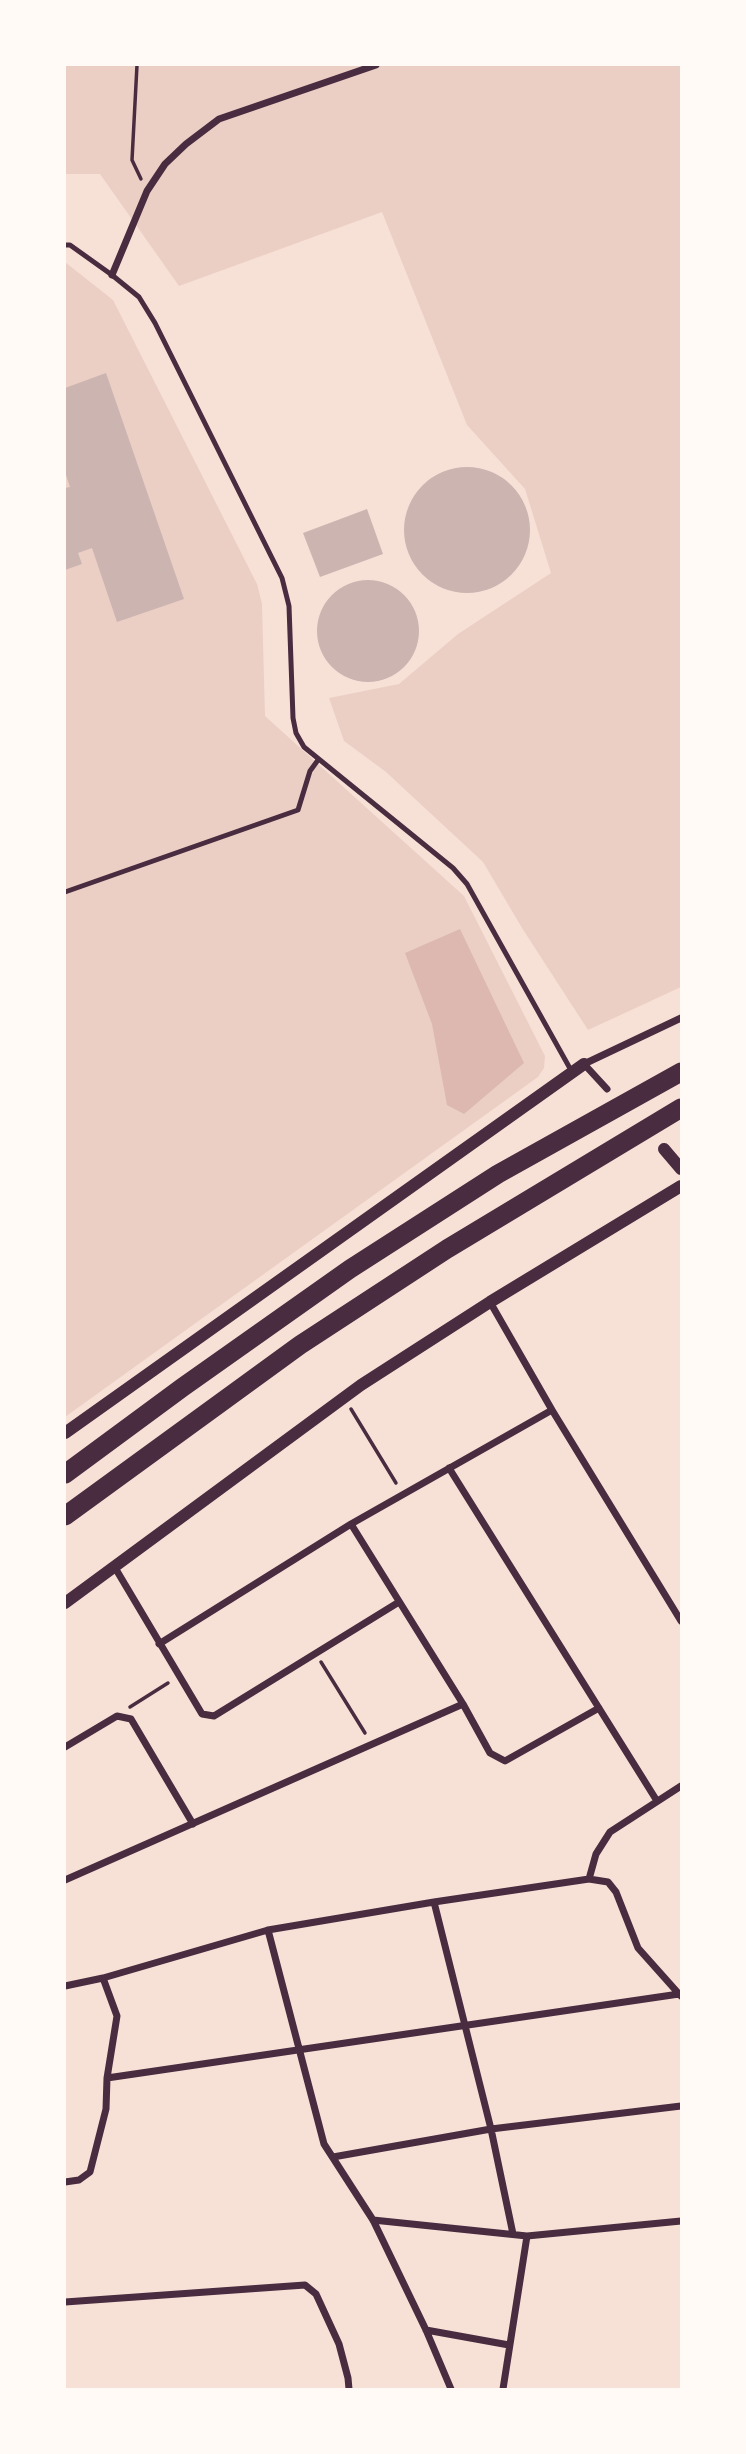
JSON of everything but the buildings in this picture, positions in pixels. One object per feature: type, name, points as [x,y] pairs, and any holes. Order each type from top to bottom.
[{"type":"highway","points":[[65,1475],[183,1387],[351,1269],[498,1174],[681,1072]]},
{"type":"highway","points":[[65,1516],[300,1345],[447,1249],[681,1108]]},
{"type":"street","points":[[112,275],[147,191],[166,164],[186,144],[219,119],[376,65]]},
{"type":"street","points":[[65,1433],[584,1064],[681,1018]]},
{"type":"street","points":[[584,1064],[607,1089]]},
{"type":"street","points":[[664,1149],[681,1169]]},
{"type":"street","points":[[65,1602],[344,1397],[490,1302],[681,1186]]},
{"type":"street","points":[[490,1302],[552,1410],[681,1621]]},
{"type":"street","points":[[159,1644],[351,1524],[552,1410]]},
{"type":"street","points":[[449,1468],[657,1801]]},
{"type":"street","points":[[351,1524],[463,1704],[490,1753],[505,1760],[600,1708]]},
{"type":"street","points":[[114,1565],[202,1714],[214,1716],[399,1602]]},
{"type":"street","points":[[65,1880],[463,1704]]},
{"type":"street","points":[[65,1747],[117,1716],[131,1719],[193,1824]]},
{"type":"street","points":[[589,1879],[596,1854],[610,1832],[681,1786]]},
{"type":"street","points":[[65,1986],[103,1978],[268,1930],[589,1879],[608,1882],[616,1892],[638,1948],[680,1995]]},
{"type":"street","points":[[434,1902],[491,2129],[513,2234]]},
{"type":"street","points":[[268,1930],[302,2051],[324,2144],[373,2220],[451,2389]]},
{"type":"street","points":[[65,2182],[79,2180],[90,2172],[106,2109],[107,2078],[117,2016],[103,1978]]},
{"type":"street","points":[[107,2078],[680,1995]]},
{"type":"street","points":[[333,2157],[491,2129],[681,2106]]},
{"type":"street","points":[[373,2220],[527,2236],[681,2221]]},
{"type":"street","points":[[502,2389],[527,2236]]},
{"type":"street","points":[[65,2302],[305,2285],[316,2294],[339,2344],[349,2389]]},
{"type":"street","points":[[425,2330],[509,2345]]},
{"type":"lane","points":[[65,245],[70,245],[139,297],[155,323],[282,578],[289,606],[293,718],[296,733],[304,747],[453,868],[467,884],[573,1072]]},
{"type":"lane","points":[[65,892],[298,810],[310,771],[318,760]]},
{"type":"path","points":[[137,65],[132,160],[147,191]]},
{"type":"path","points":[[344,1397],[403,1494]]},
{"type":"path","points":[[316,1654],[372,1744]]},
{"type":"path","points":[[117,1716],[179,1676]]},
{"type":"shaded area","points":[[65,65],[681,65],[681,987],[588,1030],[483,862],[386,772],[344,741],[329,698],[399,684],[458,634],[551,573],[525,489],[467,425],[382,212],[179,286],[100,174],[65,174]]},
{"type":"shaded area","points":[[65,262],[113,300],[257,584],[262,604],[265,716],[464,896],[545,1056],[544,1068],[538,1077],[65,1417]]},
{"type":"shaded area","points":[[460,929],[524,1063],[464,1114],[447,1105],[432,1024],[405,953]]}]
